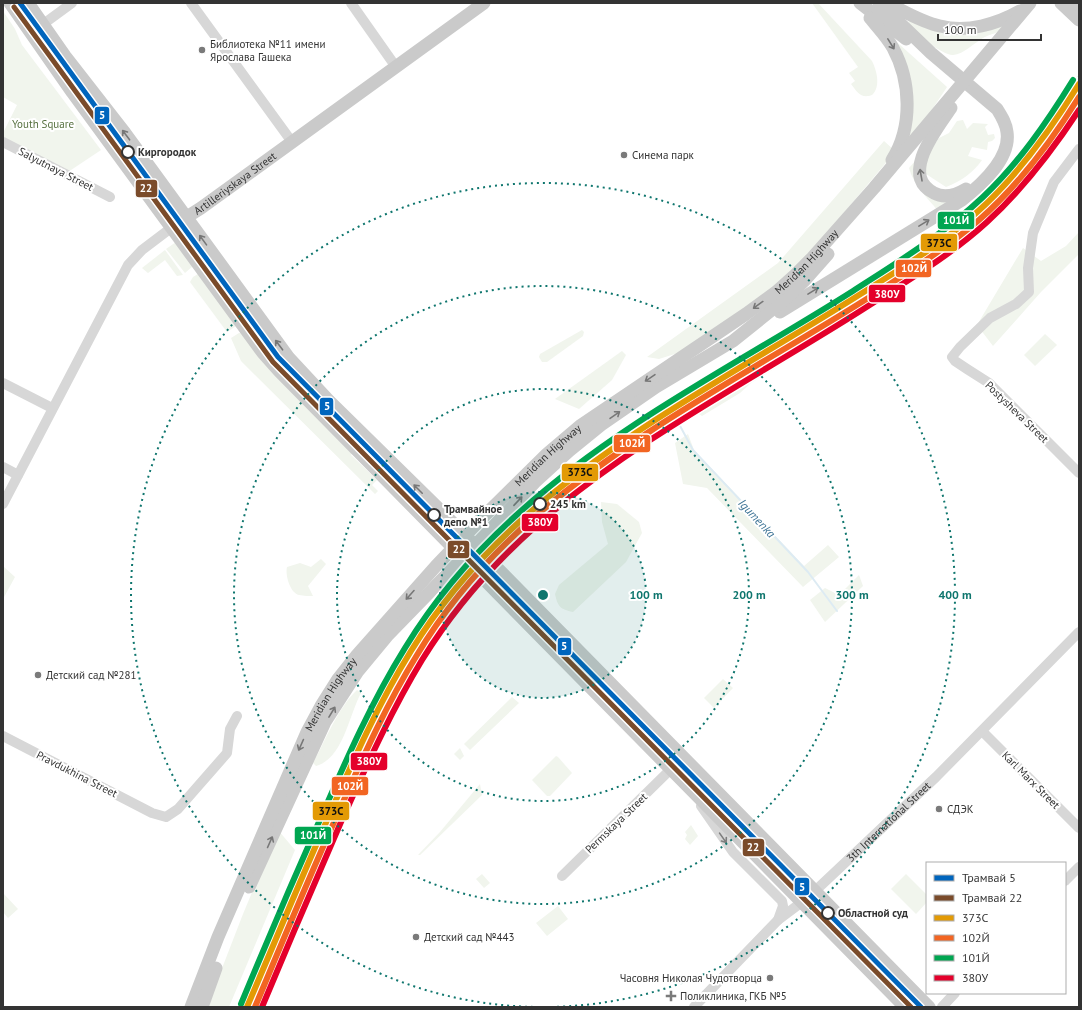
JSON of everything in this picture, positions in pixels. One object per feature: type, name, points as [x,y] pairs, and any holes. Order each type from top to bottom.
[{"type":"main road","points":[[10,3],[72,92],[273,365],[905,1007]]},
{"type":"main road","points":[[28,3],[42,25],[125,133],[262,322],[299,369],[929,1007]]},
{"type":"main road","name":"Artilleriyskaya Street","points":[[171,228],[196,212],[484,3]]},
{"type":"main road","points":[[859,3],[896,31],[988,109],[998,127],[1000,135],[996,152],[984,171],[970,186],[960,193],[950,196],[941,196],[927,188],[921,181],[919,171],[922,154],[948,106]]},
{"type":"main road","points":[[859,3],[886,36],[892,46],[904,73],[907,89],[907,113],[903,133],[896,154],[874,188]]},
{"type":"main road","points":[[733,341],[962,200],[977,188],[988,176],[1003,154],[1007,144],[1007,134],[1004,121],[997,110],[931,53],[879,3]]},
{"type":"main road","points":[[887,3],[912,16],[941,26],[956,28],[971,28],[1001,21],[1032,4]]},
{"type":"main road","points":[[1061,3],[1079,20]]},
{"type":"main road","name":"Meridian Highway","points":[[202,1007],[229,933],[325,722],[344,691],[387,636],[549,469],[595,429],[656,387],[733,341],[784,300],[805,280],[1032,4]]},
{"type":"main road","name":"Meridian Highway","points":[[191,1007],[218,937],[307,732],[338,679],[357,655],[436,566],[547,454],[580,426],[746,314],[776,292],[812,258],[948,106]]},
{"type":"main road","name":"3th International Street","points":[[802,902],[815,891]]},
{"type":"street","points":[[42,25],[72,3]]},
{"type":"street","points":[[191,3],[292,142]]},
{"type":"street","points":[[351,3],[396,67]]},
{"type":"street","name":"Salyutnaya Street","points":[[3,142],[110,197]]},
{"type":"street","name":"Postysheva Street","points":[[1079,149],[1054,182],[1033,233],[1028,268],[1029,292],[1016,304],[990,318],[952,356],[955,361],[967,370],[989,383],[1079,473]]},
{"type":"street","name":"Artilleriyskaya Street","points":[[3,504],[128,265],[142,250],[171,228]]},
{"type":"street","points":[[3,383],[52,408]]},
{"type":"street","points":[[3,467],[18,475]]},
{"type":"street","name":"3th International Street","points":[[815,891],[982,731],[1079,632]]},
{"type":"street","name":"Pravdukhina Street","points":[[3,736],[152,813],[166,817],[178,809],[227,753],[230,729],[237,716]]},
{"type":"street","name":"Karl Marx Street","points":[[982,731],[1079,828]]},
{"type":"street","name":"Permskaya Street","points":[[562,876],[671,769]]},
{"type":"street","points":[[685,783],[733,852],[782,901],[783,906],[778,920]]},
{"type":"street","points":[[1066,880],[1079,867]]},
{"type":"street","name":"3th International Street","points":[[694,1007],[778,920],[802,902]]},
{"type":"street","points":[[942,1007],[954,994]]},
{"type":"green space","points":[[812,3],[818,3],[872,61],[877,74],[877,83],[875,92],[872,95],[862,95],[857,92],[851,84],[855,81],[849,73],[858,67]]},
{"type":"green space","name":"Youth Square","points":[[3,11],[15,29],[22,45],[101,150],[68,172],[3,137],[3,133],[17,105],[3,97]]},
{"type":"green space","points":[[908,20],[1006,24],[997,32],[983,38],[961,53],[953,55],[943,52],[923,39],[913,30]]},
{"type":"green space","points":[[890,36],[947,87],[929,114],[902,149],[910,122]]},
{"type":"green space","points":[[963,120],[967,129],[973,123],[988,124],[985,127],[988,135],[994,134],[995,138],[988,142],[987,150],[972,147],[968,156],[982,160],[966,176],[946,187],[926,174],[923,161],[939,138],[949,133],[957,121]]},
{"type":"green space","points":[[884,141],[894,150],[890,158],[826,234],[798,265],[770,291],[681,352],[659,359],[647,357],[778,263]]},
{"type":"green space","points":[[917,159],[915,169],[950,199],[938,211],[921,191],[911,174],[909,168]]},
{"type":"green space","points":[[1079,232],[1079,254],[1041,292],[993,346],[977,325],[1023,248],[1041,261],[1066,246]]},
{"type":"green space","points":[[176,242],[193,266],[185,273],[166,249]]},
{"type":"green space","points":[[165,250],[183,275],[177,276],[165,260],[148,273],[142,268]]},
{"type":"green space","points":[[198,274],[236,326],[227,332],[190,282],[193,277]]},
{"type":"green space","points":[[848,308],[855,319],[831,331],[826,337],[751,383],[740,393],[702,416],[699,414],[591,479],[587,475],[660,420]]},
{"type":"green space","points":[[582,330],[584,332],[583,336],[547,362],[542,362],[539,357],[540,354]]},
{"type":"green space","points":[[239,333],[242,333],[353,452],[351,455],[377,480],[372,485],[378,491],[375,494],[241,361],[231,338]]},
{"type":"green space","points":[[1045,334],[1057,345],[1035,366],[1024,355]]},
{"type":"green space","points":[[622,351],[626,355],[612,380],[579,409],[555,399]]},
{"type":"green space","points":[[688,434],[694,450],[804,566],[828,545],[839,557],[803,587],[707,488],[683,484],[675,443]]},
{"type":"green space","points":[[601,502],[617,504],[639,522],[642,533],[626,562],[573,612],[569,611],[560,607],[557,602],[555,594],[559,585],[608,544],[602,522]]},
{"type":"green space","points":[[321,559],[326,564],[308,586],[313,596],[296,594],[289,583],[287,567],[300,563],[311,567]]},
{"type":"green space","points":[[3,566],[15,577],[3,599]]},
{"type":"green space","points":[[859,575],[863,586],[825,622],[810,600],[825,588],[839,595]]},
{"type":"green space","points":[[723,679],[733,688],[714,708],[704,698]]},
{"type":"green space","points":[[357,690],[361,693],[339,746],[333,755],[325,762],[316,766],[313,763],[333,724],[350,697]]},
{"type":"green space","points":[[512,697],[519,703],[470,750],[464,744]]},
{"type":"green space","points":[[460,748],[464,756],[460,760],[454,754]]},
{"type":"green space","points":[[556,756],[572,773],[550,796],[547,796],[532,780]]},
{"type":"green space","points":[[480,784],[482,795],[420,855],[418,855],[440,832]]},
{"type":"green space","points":[[691,825],[698,836],[690,845],[685,839],[687,835],[685,832]]},
{"type":"green space","points":[[278,830],[295,850],[229,1007],[207,1007],[243,914]]},
{"type":"green space","points":[[482,874],[490,883],[484,888],[476,879]]},
{"type":"green space","points":[[906,874],[926,894],[926,903],[916,914],[891,889]]},
{"type":"green space","points":[[3,893],[18,909],[8,918],[3,912]]},
{"type":"green space","points":[[558,906],[568,919],[547,936],[536,923]]},
{"type":"waterway","name":"Igumenka","points":[[679,424],[693,450],[808,572],[837,611]]},
{"type":"railway","points":[[241,1007],[365,723],[391,673],[421,626],[466,571],[511,523],[561,479],[614,439],[708,380],[878,278],[935,240],[953,226],[986,197],[1016,165],[1055,112],[1079,76]]},
{"type":"tram line","name":"5","points":[[20,3],[278,357],[921,1007]]},
{"type":"tram line","name":"22","points":[[14,7],[273,362],[911,1007]]},
{"type":"transit line","name":"101Й","points":[[241,1004],[312,839],[371,709],[393,668],[417,629],[443,593],[473,558],[521,511],[559,479],[599,449],[682,394],[853,291],[920,247],[953,223],[983,197],[1009,170],[1043,127],[1073,80]]},
{"type":"transit line","name":"373C","points":[[247,1007],[307,865],[377,712],[399,671],[423,632],[464,578],[527,515],[606,453],[647,425],[904,267],[962,225],[990,200],[1019,169],[1032,153],[1079,84]]},
{"type":"transit line","name":"102Й","points":[[255,1007],[325,843],[383,716],[405,675],[429,636],[441,618],[469,583],[531,520],[610,458],[651,430],[865,300],[924,262],[966,231],[994,207],[1021,178],[1046,146],[1079,97]]},
{"type":"transit line","name":"380У","points":[[262,1007],[341,822],[379,740],[400,699],[434,641],[460,606],[489,572],[536,526],[613,465],[696,411],[865,308],[959,246],[987,222],[1025,183],[1048,155],[1079,110]]},
{"type":"place","name":"Библиотека №11 имени Ярослава Гашека","points":[[202,50]]},
{"type":"place","name":"Киргородок","points":[[128,152]]},
{"type":"place","name":"Синема парк","points":[[624,155]]},
{"type":"place","name":"245 km","points":[[540,504]]},
{"type":"place","name":"Трамвайное депо №1","points":[[434,515]]},
{"type":"place","name":"Детский сад №281","points":[[38,675]]},
{"type":"place","name":"СДЭК","points":[[939,809]]},
{"type":"place","name":"Областной суд","points":[[828,913]]},
{"type":"place","name":"Детский сад №443","points":[[416,937]]},
{"type":"place","name":"Часовня Николая Чудотворца","points":[[770,978]]},
{"type":"place","name":"Поликлиника, ГКБ №5","points":[[671,996]]}]
